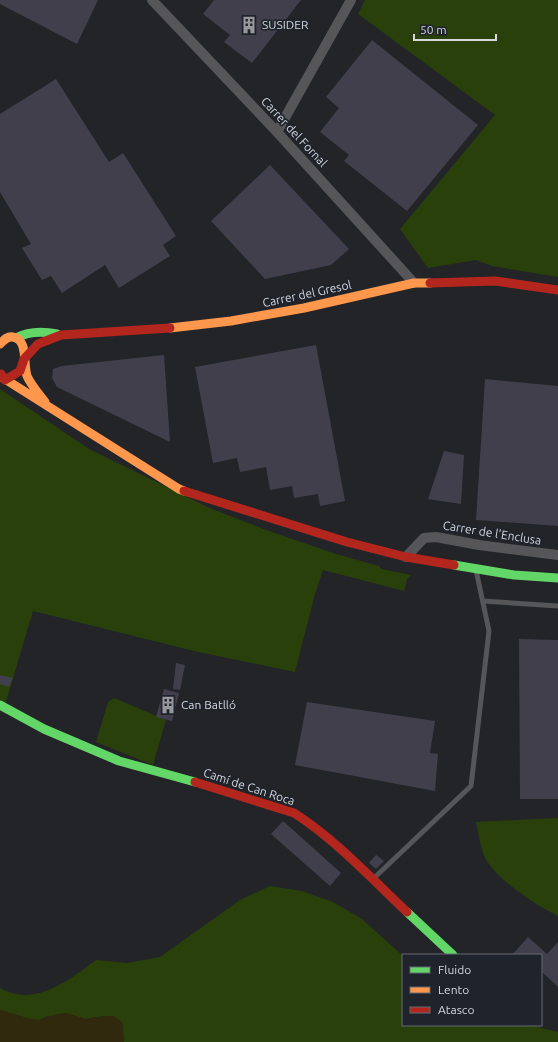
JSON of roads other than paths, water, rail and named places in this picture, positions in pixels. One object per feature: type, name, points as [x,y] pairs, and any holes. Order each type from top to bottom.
[{"type":"street","name":"Carrer del Fornal","points":[[152,0],[277,132],[414,283]]},
{"type":"street","points":[[277,132],[351,0]]},
{"type":"street","name":"Carrer del Gresol","points":[[61,335],[157,329],[231,321],[304,308],[414,283],[495,281],[558,290]]},
{"type":"street","points":[[16,338],[22,334],[41,332],[51,332],[61,335]]},
{"type":"street","points":[[2,376],[20,371],[24,360],[38,344],[61,335]]},
{"type":"street","points":[[0,344],[9,337],[20,339],[24,345],[24,360],[28,376],[48,408]]},
{"type":"street","points":[[2,376],[48,408],[179,489],[340,540],[406,557],[514,575],[558,578]]},
{"type":"street","name":"Carrer de l'Enclusa","points":[[406,557],[424,538],[436,537],[479,545],[558,555]]},
{"type":"street","name":"Camí de Can Roca","points":[[0,705],[44,729],[114,760],[196,782],[294,813],[333,843],[452,954]]},
{"type":"lane","points":[[372,879],[471,786],[489,631],[476,569]]},
{"type":"lane","points":[[483,601],[558,606]]},
{"type":"place","name":"SUSIDER","points":[[249,25]]},
{"type":"place","name":"Can Batlló","points":[[168,705]]}]
